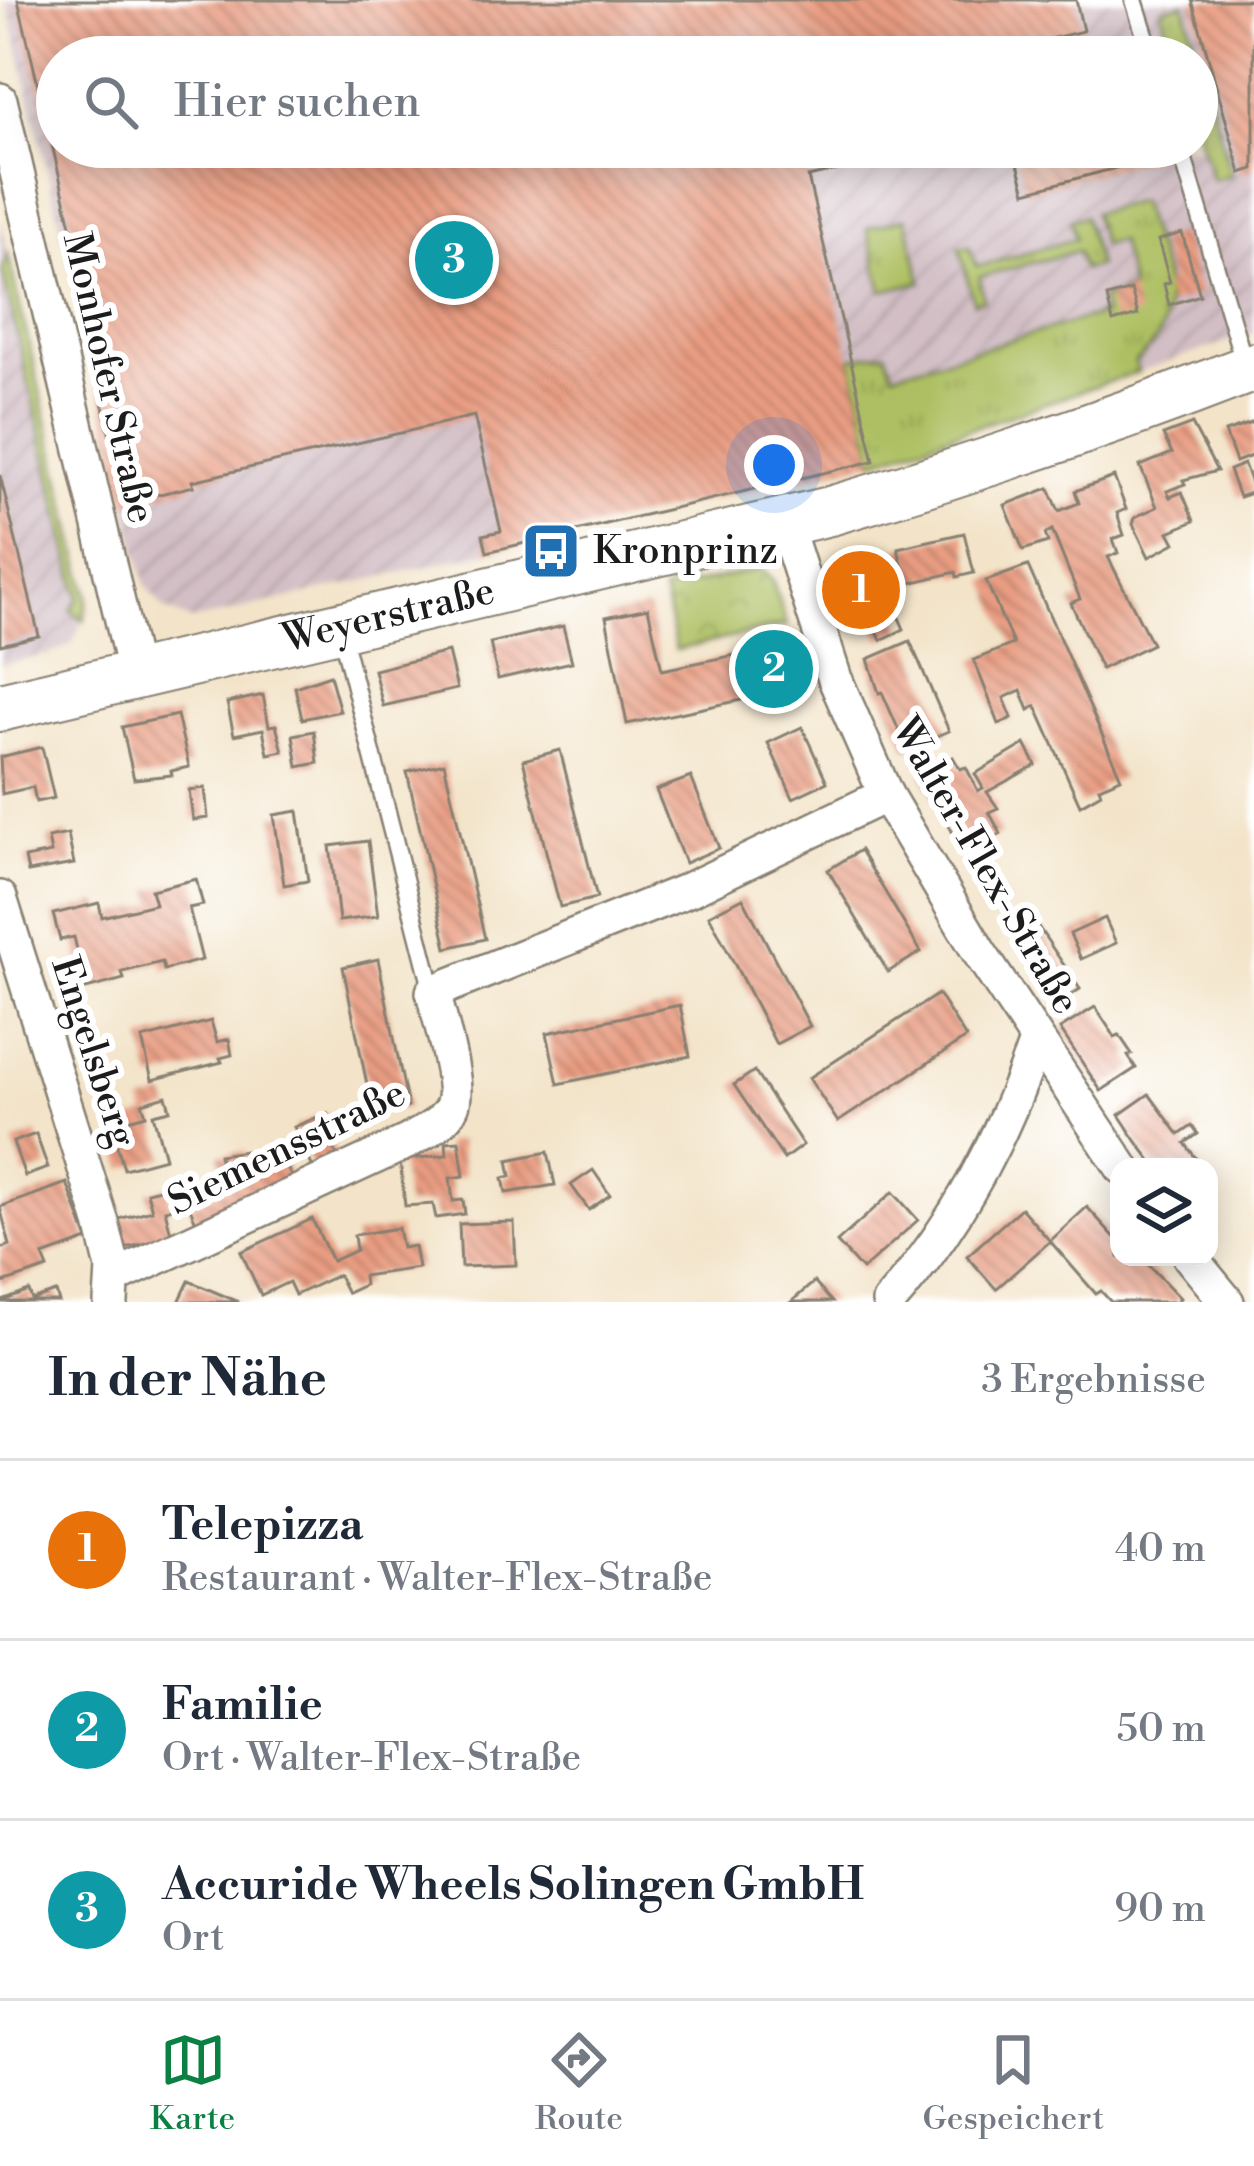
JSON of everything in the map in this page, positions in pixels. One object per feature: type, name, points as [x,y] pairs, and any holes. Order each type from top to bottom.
[{"type":"main road","name":"Weyerstraße","points":[[0,707],[785,523],[929,482],[1169,401],[1250,368]]},
{"type":"street","name":"Monhofer Straße","points":[[0,100],[135,675]]},
{"type":"street","name":"Walter-Flex-Straße","points":[[785,523],[835,679],[886,795],[1036,1040],[1116,1158]]},
{"type":"street","points":[[434,992],[688,890],[886,795]]},
{"type":"street","name":"Engelsberg","points":[[0,898],[98,1208],[112,1290]]},
{"type":"street","name":"Siemensstraße","points":[[112,1290],[406,1142],[450,1112],[455,1093],[434,992]]},
{"type":"street","points":[[889,1302],[922,1263],[970,1190],[1005,1121],[1036,1040]]},
{"type":"street","points":[[1197,1266],[1227,1302]]},
{"type":"lane","points":[[1134,0],[1145,36]]},
{"type":"lane","points":[[1187,168],[1250,368]]},
{"type":"lane","name":"Siemensstraße","points":[[340,628],[434,992]]},
{"type":"shaded area","points":[[7,0],[1254,0],[1254,333],[874,461],[192,621],[164,609],[145,584],[47,168],[1218,168],[1218,36],[36,36],[36,123]]},
{"type":"shaded area","points":[[0,219],[89,603],[72,644],[0,665]]},
{"type":"green space","points":[[1184,3],[1193,36],[1168,36],[1160,9]]},
{"type":"green space","points":[[1218,127],[1231,175],[1212,180],[1208,168],[1218,168]]},
{"type":"green space","points":[[1139,201],[1161,266],[1167,307],[1153,344],[1135,362],[1138,372],[874,461],[851,358],[886,352],[893,373],[1103,314],[1101,298],[1131,289],[1119,241],[1102,245],[1093,213]]},
{"type":"green space","points":[[1084,216],[1098,266],[1083,270],[1077,251],[980,277],[984,300],[974,303],[959,248],[969,246],[977,267],[1075,239],[1070,220]]},
{"type":"green space","points":[[906,218],[922,282],[883,291],[867,228]]},
{"type":"green space","points":[[8,254],[88,597],[84,620],[71,611],[79,597],[2,270]]},
{"type":"green space","points":[[761,569],[772,580],[787,625],[676,650],[663,591]]},
{"type":"building","points":[[18,0],[1076,0],[1083,31],[1062,36],[36,36],[36,77]]},
{"type":"building","points":[[1192,0],[1254,0],[1254,169],[1241,173],[1218,92],[1218,36],[1202,36]]},
{"type":"building","points":[[58,168],[847,168],[808,177],[874,461],[487,552],[483,535],[501,531],[474,416],[192,481],[194,486],[126,502],[95,373],[105,370]]},
{"type":"building","points":[[1019,168],[1116,168],[1026,192]]},
{"type":"building","points":[[1182,233],[1200,295],[1169,305],[1164,284],[1170,282],[1158,240]]},
{"type":"building","points":[[1131,290],[1138,315],[1113,322],[1107,297]]},
{"type":"building","points":[[1254,422],[1254,455],[1236,462],[1225,432]]},
{"type":"building","points":[[1192,424],[1217,471],[1183,480],[1185,484],[1167,491],[1170,497],[1182,492],[1194,521],[1169,532],[1175,543],[1149,557],[1133,524],[1135,517],[1157,507],[1140,466],[1172,453],[1163,435]]},
{"type":"building","points":[[1244,464],[1254,492],[1239,497],[1229,470]]},
{"type":"building","points":[[0,475],[39,636],[0,645]]},
{"type":"building","points":[[1114,477],[1126,509],[1117,513],[1124,535],[1113,539],[1118,553],[1108,557],[1152,644],[1101,669],[1071,603],[1080,599],[1052,530],[1045,534],[1048,542],[1023,550],[1005,505],[1049,488],[1059,511],[1079,503],[1075,491]]},
{"type":"building","points":[[964,533],[974,573],[957,577],[956,572],[906,584],[898,548]]},
{"type":"building","points":[[878,552],[886,588],[904,629],[881,640],[871,618],[852,625],[835,562]]},
{"type":"building","points":[[1028,566],[1121,778],[1099,787],[1101,793],[1080,805],[1036,706],[1029,710],[1021,690],[1004,698],[1012,718],[999,724],[974,660],[1013,644],[986,581]]},
{"type":"building","points":[[648,608],[662,670],[769,648],[779,692],[627,724],[606,617]]},
{"type":"building","points":[[563,626],[572,662],[498,679],[490,643]]},
{"type":"building","points":[[910,641],[949,731],[907,749],[868,659]]},
{"type":"building","points":[[448,652],[457,689],[383,706],[374,670]]},
{"type":"building","points":[[330,675],[340,711],[302,719],[295,687]]},
{"type":"building","points":[[263,695],[269,726],[276,725],[283,751],[268,754],[263,729],[234,735],[227,703]]},
{"type":"building","points":[[177,715],[189,767],[171,771],[172,775],[134,779],[122,727]]},
{"type":"building","points":[[802,727],[827,782],[793,798],[768,743]]},
{"type":"building","points":[[314,731],[318,763],[298,767],[293,735]]},
{"type":"building","points":[[1025,744],[1036,765],[987,792],[998,808],[989,812],[1001,834],[964,854],[922,774],[953,757],[960,769],[966,767],[978,791],[983,788],[975,774]]},
{"type":"building","points":[[42,747],[54,798],[36,802],[33,787],[2,794],[0,757]]},
{"type":"building","points":[[560,750],[597,898],[560,907],[523,760]]},
{"type":"building","points":[[444,763],[485,939],[447,948],[407,772]]},
{"type":"building","points":[[691,777],[719,848],[685,863],[656,790]]},
{"type":"building","points":[[205,788],[208,818],[193,820],[189,790]]},
{"type":"building","points":[[298,811],[308,881],[284,885],[274,815]]},
{"type":"building","points":[[68,834],[74,864],[28,872],[25,858],[51,853],[48,838]]},
{"type":"building","points":[[368,841],[378,916],[339,921],[330,846]]},
{"type":"building","points":[[860,850],[921,952],[888,972],[828,870]]},
{"type":"building","points":[[196,879],[203,905],[189,908],[202,960],[164,970],[162,962],[122,972],[124,979],[86,989],[74,937],[60,940],[53,914],[99,903],[102,917],[155,904],[151,890]]},
{"type":"building","points":[[743,898],[810,1026],[776,1044],[709,915]]},
{"type":"building","points":[[1105,918],[1116,943],[1081,959],[1070,934]]},
{"type":"building","points":[[1037,925],[1080,989],[1060,1002],[1017,938]]},
{"type":"building","points":[[378,959],[408,1107],[373,1114],[343,967]]},
{"type":"building","points":[[938,994],[966,1038],[838,1122],[809,1078]]},
{"type":"building","points":[[680,1005],[690,1056],[558,1084],[547,1033]]},
{"type":"building","points":[[1095,1007],[1132,1054],[1128,1056],[1136,1068],[1101,1091],[1060,1029]]},
{"type":"building","points":[[211,1021],[217,1042],[229,1039],[232,1055],[220,1058],[222,1062],[152,1080],[142,1039]]},
{"type":"building","points":[[754,1071],[803,1145],[784,1159],[734,1085]]},
{"type":"building","points":[[1149,1094],[1179,1135],[1192,1126],[1198,1134],[1185,1143],[1196,1158],[1149,1158],[1119,1115]]},
{"type":"building","points":[[166,1096],[170,1110],[153,1114],[165,1158],[124,1169],[111,1125],[146,1115],[142,1103]]},
{"type":"building","points":[[327,1113],[334,1130],[327,1133],[339,1159],[314,1170],[294,1127]]},
{"type":"building","points":[[36,1134],[48,1168],[25,1176],[13,1142]]},
{"type":"building","points":[[459,1141],[464,1176],[450,1178],[453,1201],[463,1200],[465,1214],[436,1218],[433,1204],[405,1206],[400,1160],[447,1155],[446,1142]]},
{"type":"building","points":[[279,1149],[293,1181],[197,1224],[189,1206],[249,1177],[248,1162]]},
{"type":"building","points":[[245,1151],[248,1164],[222,1169],[219,1155]]},
{"type":"building","points":[[548,1152],[555,1185],[506,1193],[503,1178],[511,1176],[508,1160]]},
{"type":"building","points":[[593,1170],[610,1195],[589,1210],[571,1185]]},
{"type":"building","points":[[67,1183],[88,1240],[43,1256],[48,1268],[0,1284],[0,1249],[10,1245],[0,1207]]},
{"type":"building","points":[[167,1187],[172,1208],[165,1210],[172,1237],[122,1249],[115,1220],[152,1210],[147,1192]]},
{"type":"building","points":[[893,1192],[918,1220],[862,1270],[837,1242]]},
{"type":"building","points":[[1087,1207],[1110,1232],[1110,1266],[1150,1266],[1180,1298],[1176,1302],[1111,1302],[1101,1291],[1096,1294],[1050,1241]]},
{"type":"building","points":[[1021,1208],[1050,1241],[996,1289],[967,1256]]},
{"type":"building","points":[[312,1219],[332,1261],[356,1250],[354,1235],[398,1228],[402,1248],[414,1246],[418,1268],[363,1276],[364,1285],[347,1293],[338,1275],[295,1295],[289,1282],[261,1295],[241,1252]]},
{"type":"building","points":[[514,1222],[516,1265],[461,1267],[459,1224]]},
{"type":"building","points":[[189,1281],[239,1302],[179,1302]]},
{"type":"building","points":[[814,1282],[832,1302],[791,1302]]},
{"type":"building","points":[[29,1291],[32,1300],[56,1292],[59,1302],[0,1302]]},
{"type":"place","name":"Accuride Wheels Solingen GmbH","points":[[454,260]]},
{"type":"place","name":"Kronprinz","points":[[551,551]]},
{"type":"place","name":"Telepizza","points":[[861,590]]},
{"type":"place","name":"Familie","points":[[774,669]]}]
